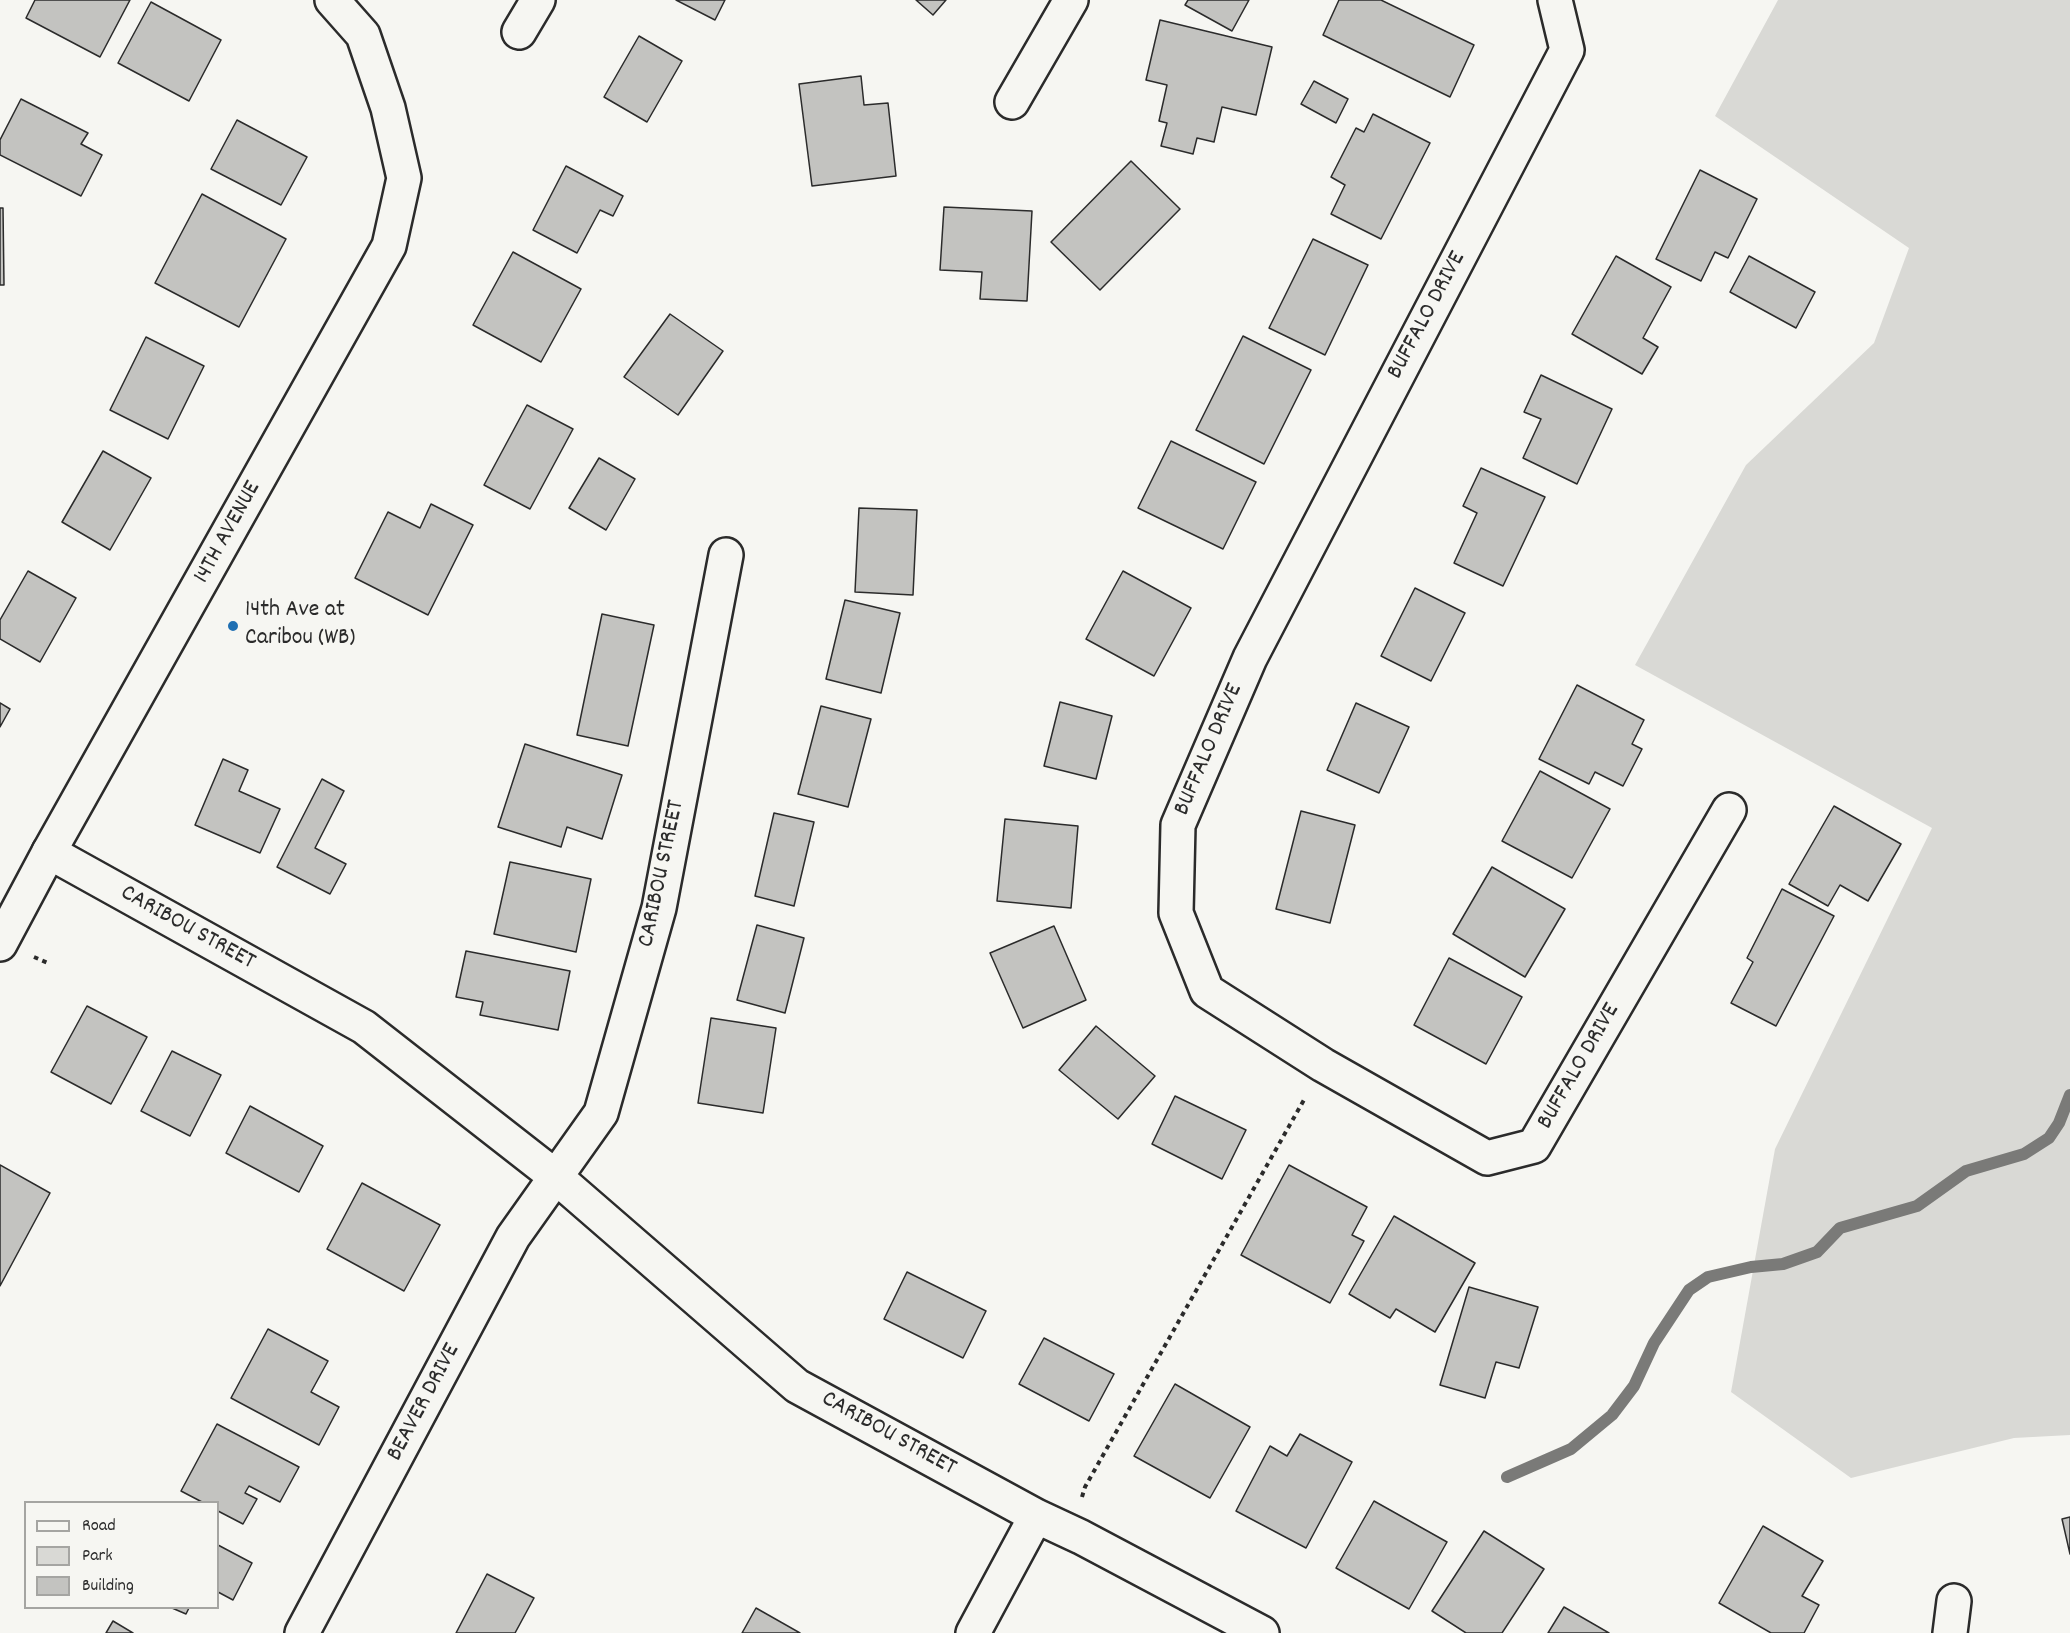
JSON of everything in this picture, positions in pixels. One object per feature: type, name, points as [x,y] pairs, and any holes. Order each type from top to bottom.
[{"type":"street","name":"14TH AVENUE","points":[[0,944],[49,852],[389,246],[405,178],[388,108],[363,35],[332,0]]},
{"type":"street","points":[[519,32],[538,0]]},
{"type":"street","points":[[1012,102],[1071,0]]},
{"type":"street","name":"BUFFALO DRIVE","points":[[1555,0],[1568,50],[1250,658],[1178,825],[1176,913],[1207,991],[1323,1065],[1487,1158],[1534,1146],[1729,810]]},
{"type":"street","name":"CARIBOU STREET","points":[[556,1177],[601,1113],[659,908],[726,555]]},
{"type":"street","name":"CARIBOU STREET","points":[[49,852],[364,1027],[556,1177],[797,1386],[1036,1516],[1081,1537],[1262,1633]]},
{"type":"street","name":"BEAVER DRIVE","points":[[302,1633],[513,1237],[556,1177]]},
{"type":"street","points":[[973,1633],[1036,1516]]},
{"type":"street","points":[[1950,1633],[1954,1601]]},
{"type":"path","points":[[1082,1497],[1085,1487],[1307,1094]]},
{"type":"green space","points":[[1778,0],[2070,0],[2070,1435],[2014,1438],[1851,1478],[1731,1392],[1775,1149],[1932,828],[1635,665],[1746,465],[1874,343],[1909,248],[1715,116]]},
{"type":"building","points":[[35,0],[130,0],[100,57],[26,18]]},
{"type":"building","points":[[676,0],[725,0],[715,20]]},
{"type":"building","points":[[916,0],[946,0],[933,15]]},
{"type":"building","points":[[1188,0],[1249,0],[1232,31],[1185,5]]},
{"type":"building","points":[[1339,0],[1381,0],[1474,45],[1450,97],[1323,35]]},
{"type":"building","points":[[151,2],[221,40],[189,101],[118,63]]},
{"type":"building","points":[[1160,20],[1272,47],[1256,115],[1222,107],[1214,142],[1197,138],[1193,154],[1161,146],[1167,123],[1159,121],[1167,85],[1146,80]]},
{"type":"building","points":[[639,36],[682,61],[647,122],[604,97]]},
{"type":"building","points":[[861,76],[864,105],[888,103],[896,176],[812,186],[799,84]]},
{"type":"building","points":[[1314,81],[1348,99],[1336,123],[1301,104]]},
{"type":"building","points":[[21,99],[88,133],[81,144],[102,155],[81,196],[0,155],[0,140]]},
{"type":"building","points":[[1373,114],[1430,143],[1381,239],[1331,214],[1345,185],[1331,177],[1356,128],[1364,132]]},
{"type":"building","points":[[237,120],[307,157],[281,205],[211,169]]},
{"type":"building","points":[[1131,161],[1180,209],[1100,290],[1051,242]]},
{"type":"building","points":[[566,166],[623,196],[613,216],[600,210],[577,253],[533,230]]},
{"type":"building","points":[[1700,170],[1757,199],[1728,258],[1715,252],[1701,281],[1656,259]]},
{"type":"building","points":[[202,194],[286,239],[239,327],[155,283]]},
{"type":"building","points":[[944,207],[1032,211],[1027,301],[980,299],[982,272],[940,270]]},
{"type":"building","points":[[0,208],[3,208],[4,285],[0,285]]},
{"type":"building","points":[[1313,239],[1368,265],[1325,355],[1269,328]]},
{"type":"building","points":[[513,252],[581,289],[541,362],[473,325]]},
{"type":"building","points":[[1616,256],[1671,287],[1643,338],[1658,347],[1642,374],[1572,334]]},
{"type":"building","points":[[1749,256],[1815,292],[1796,328],[1730,292]]},
{"type":"building","points":[[670,314],[723,351],[678,415],[624,377]]},
{"type":"building","points":[[1243,336],[1311,370],[1264,464],[1196,430]]},
{"type":"building","points":[[146,337],[204,366],[168,439],[110,410]]},
{"type":"building","points":[[1541,375],[1612,409],[1577,484],[1523,458],[1541,419],[1524,412]]},
{"type":"building","points":[[527,405],[573,429],[530,509],[484,485]]},
{"type":"building","points":[[1171,441],[1256,482],[1223,549],[1138,508]]},
{"type":"building","points":[[103,451],[151,478],[110,550],[62,522]]},
{"type":"building","points":[[599,458],[635,479],[606,530],[569,508]]},
{"type":"building","points":[[1481,468],[1545,497],[1503,586],[1454,563],[1477,513],[1463,506]]},
{"type":"building","points":[[431,504],[473,525],[428,615],[355,578],[388,512],[420,528]]},
{"type":"building","points":[[859,508],[917,510],[913,595],[855,592]]},
{"type":"building","points":[[28,571],[76,598],[40,662],[0,639],[0,620]]},
{"type":"building","points":[[1123,571],[1191,608],[1154,676],[1086,639]]},
{"type":"building","points":[[1415,588],[1465,613],[1431,681],[1381,656]]},
{"type":"building","points":[[845,600],[900,613],[881,693],[826,679]]},
{"type":"building","points":[[602,614],[654,625],[628,746],[577,735]]},
{"type":"building","points":[[1577,685],[1644,720],[1632,744],[1642,749],[1623,786],[1595,772],[1589,784],[1539,759]]},
{"type":"building","points":[[1060,702],[1112,716],[1096,779],[1044,766]]},
{"type":"building","points":[[0,703],[10,709],[0,727]]},
{"type":"building","points":[[1356,703],[1409,727],[1379,793],[1327,770]]},
{"type":"building","points":[[821,706],[871,719],[848,807],[798,794]]},
{"type":"building","points":[[525,744],[622,775],[602,839],[567,827],[561,847],[498,827]]},
{"type":"building","points":[[223,759],[248,770],[239,791],[280,809],[260,853],[195,825]]},
{"type":"building","points":[[1540,771],[1610,809],[1572,878],[1502,841]]},
{"type":"building","points":[[322,779],[344,791],[315,848],[346,864],[330,894],[277,867]]},
{"type":"building","points":[[1834,806],[1901,844],[1868,901],[1840,885],[1828,906],[1789,884]]},
{"type":"building","points":[[1301,811],[1355,825],[1330,923],[1276,909]]},
{"type":"building","points":[[774,813],[814,822],[794,906],[755,896]]},
{"type":"building","points":[[1005,819],[1078,826],[1071,908],[997,901]]},
{"type":"building","points":[[510,862],[591,879],[576,952],[494,934]]},
{"type":"building","points":[[1492,867],[1565,909],[1525,977],[1453,934]]},
{"type":"building","points":[[1782,889],[1834,916],[1776,1026],[1731,1003],[1753,962],[1747,958]]},
{"type":"building","points":[[757,925],[804,938],[785,1013],[737,1000]]},
{"type":"building","points":[[1054,926],[1086,1000],[1023,1028],[990,953]]},
{"type":"building","points":[[466,951],[570,971],[558,1030],[480,1015],[483,1002],[456,997]]},
{"type":"building","points":[[1449,958],[1522,997],[1486,1064],[1414,1025]]},
{"type":"building","points":[[87,1006],[147,1037],[111,1104],[51,1072]]},
{"type":"building","points":[[711,1018],[776,1028],[763,1113],[698,1103]]},
{"type":"building","points":[[1096,1026],[1155,1076],[1118,1119],[1059,1070]]},
{"type":"building","points":[[172,1051],[221,1075],[190,1136],[141,1111]]},
{"type":"building","points":[[1175,1096],[1246,1130],[1222,1179],[1152,1144]]},
{"type":"building","points":[[250,1106],[323,1146],[299,1192],[226,1153]]},
{"type":"building","points":[[0,1165],[50,1193],[0,1286]]},
{"type":"building","points":[[1289,1165],[1367,1207],[1352,1235],[1364,1241],[1330,1303],[1241,1255]]},
{"type":"building","points":[[362,1183],[440,1225],[404,1291],[327,1249]]},
{"type":"building","points":[[1394,1216],[1475,1263],[1435,1332],[1396,1309],[1390,1318],[1349,1294]]},
{"type":"building","points":[[907,1272],[986,1311],[963,1358],[884,1319]]},
{"type":"building","points":[[1469,1287],[1538,1307],[1519,1368],[1496,1362],[1485,1398],[1440,1385]]},
{"type":"building","points":[[268,1329],[328,1361],[311,1392],[339,1407],[319,1445],[231,1398]]},
{"type":"building","points":[[1044,1338],[1114,1374],[1089,1421],[1019,1384]]},
{"type":"building","points":[[1175,1384],[1250,1427],[1210,1498],[1134,1456]]},
{"type":"building","points":[[217,1424],[299,1467],[280,1502],[249,1486],[245,1493],[257,1499],[243,1524],[219,1512],[219,1501],[200,1501],[181,1491]]},
{"type":"building","points":[[1300,1434],[1352,1462],[1306,1548],[1236,1511],[1270,1446],[1287,1456]]},
{"type":"building","points":[[1374,1501],[1447,1542],[1409,1609],[1336,1568]]},
{"type":"building","points":[[2070,1517],[2070,1554],[2062,1519]]},
{"type":"building","points":[[1763,1526],[1823,1561],[1802,1596],[1819,1605],[1804,1633],[1771,1633],[1719,1603]]},
{"type":"building","points":[[1484,1531],[1544,1569],[1502,1633],[1466,1633],[1432,1611]]},
{"type":"building","points":[[219,1546],[252,1563],[233,1600],[219,1593]]},
{"type":"building","points":[[487,1574],[534,1598],[515,1633],[456,1633]]},
{"type":"building","points":[[1564,1607],[1609,1633],[1548,1633]]},
{"type":"building","points":[[756,1608],[800,1633],[742,1633]]},
{"type":"building","points":[[174,1609],[188,1609],[186,1614]]},
{"type":"building","points":[[113,1621],[133,1633],[106,1633]]},
{"type":"waterway","points":[[1507,1477],[1571,1449],[1612,1415],[1634,1386],[1654,1343],[1689,1290],[1708,1277],[1751,1267],[1783,1264],[1817,1252],[1840,1228],[1917,1206],[1966,1171],[2024,1154],[2049,1138],[2059,1123],[2070,1095]]},
{"type":"place","name":"14th Ave at Caribou (WB)","points":[[233,626]]}]
